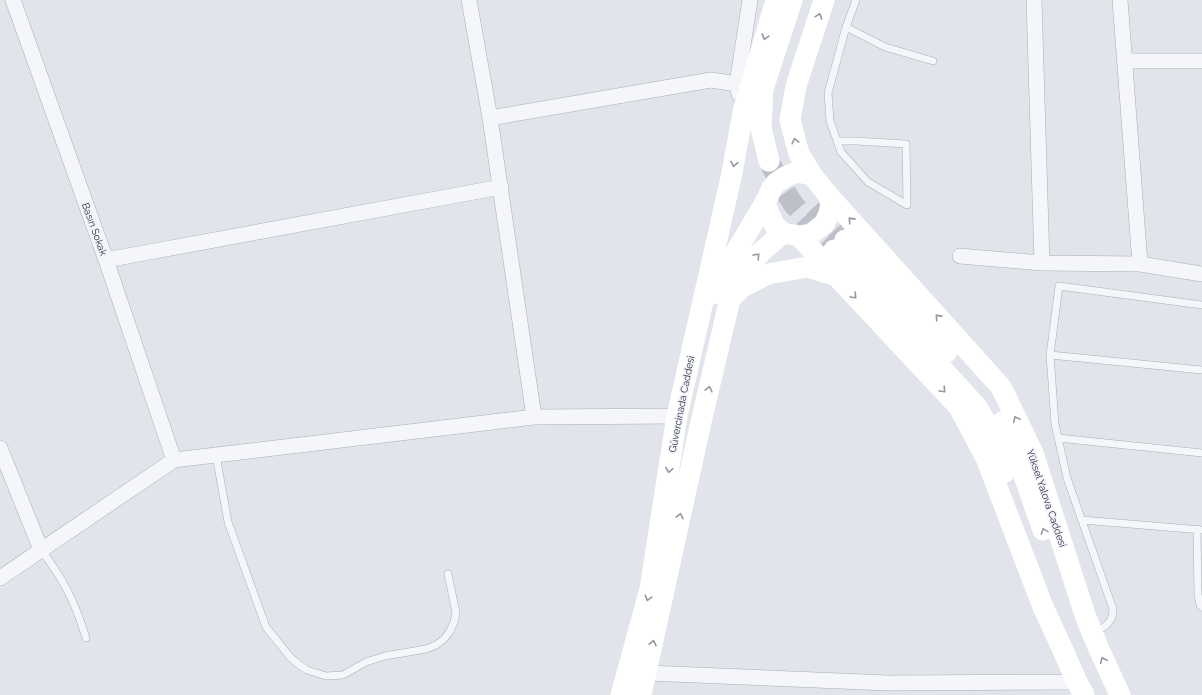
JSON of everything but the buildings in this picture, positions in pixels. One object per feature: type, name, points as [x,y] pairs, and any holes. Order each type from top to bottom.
[{"type":"main road","name":"Güvercinada Caddesi","points":[[621,695],[650,589],[677,416],[732,173],[743,112],[776,0]]},
{"type":"main road","points":[[792,0],[763,89],[761,128],[776,159],[774,110],[780,73],[805,0]]},
{"type":"main road","points":[[641,695],[701,422],[730,299],[743,272],[760,253],[791,234],[811,234],[824,224],[831,205],[828,195],[798,154],[790,120],[796,86],[824,0]]},
{"type":"main road","points":[[743,112],[754,160],[768,196],[769,214],[775,226],[791,234],[835,275],[959,407],[986,458],[1043,607],[1080,689]]},
{"type":"main road","points":[[698,326],[719,280],[776,184],[785,177],[797,172],[812,175]]},
{"type":"main road","name":"Yüksel Yalova Caddesi","points":[[828,195],[1001,387],[1033,453],[1089,624],[1120,695]]},
{"type":"main road","points":[[1062,648],[993,435],[977,407],[840,245],[969,376],[992,404],[1010,436],[1065,590],[1089,624]]},
{"type":"main road","points":[[730,299],[742,287],[768,274],[807,267],[835,275]]},
{"type":"street","name":"Basın Sokak","points":[[13,0],[106,260],[174,460]]},
{"type":"street","points":[[469,0],[501,187],[534,417]]},
{"type":"street","points":[[743,112],[737,84],[750,0]]},
{"type":"street","points":[[1034,0],[1042,263]]},
{"type":"street","points":[[1120,0],[1140,264]]},
{"type":"street","points":[[1125,61],[1202,61]]},
{"type":"street","points":[[490,118],[711,80],[737,84]]},
{"type":"street","points":[[106,260],[501,187]]},
{"type":"street","points":[[960,256],[1042,263],[1140,264],[1202,274]]},
{"type":"street","points":[[0,578],[174,460],[534,417],[677,416]]},
{"type":"street","points":[[0,448],[41,550]]},
{"type":"street","points":[[647,673],[1080,689]]},
{"type":"lane","points":[[837,141],[906,144],[907,205],[868,182],[841,152],[837,141],[830,121],[828,93],[846,27],[856,0]]},
{"type":"lane","points":[[846,27],[885,47],[933,61]]},
{"type":"lane","points":[[1089,624],[1108,624],[1113,615],[1113,609],[1067,478],[1055,424],[1050,355],[1059,286],[1202,305]]},
{"type":"lane","points":[[1050,355],[1202,370]]},
{"type":"lane","points":[[1058,438],[1202,453]]},
{"type":"lane","points":[[216,455],[228,522],[266,627],[290,657],[307,670],[326,676],[343,675],[366,662],[385,656],[426,649],[436,645],[444,639],[450,631],[456,613],[448,574]]},
{"type":"lane","points":[[1082,520],[1200,529],[1198,594],[1200,605],[1202,607]]},
{"type":"lane","points":[[41,550],[57,572],[73,600],[86,638]]},
{"type":"tunnel","points":[[771,165],[782,187],[794,205],[834,250]]},
{"type":"tunnel","points":[[814,207],[845,240]]}]
